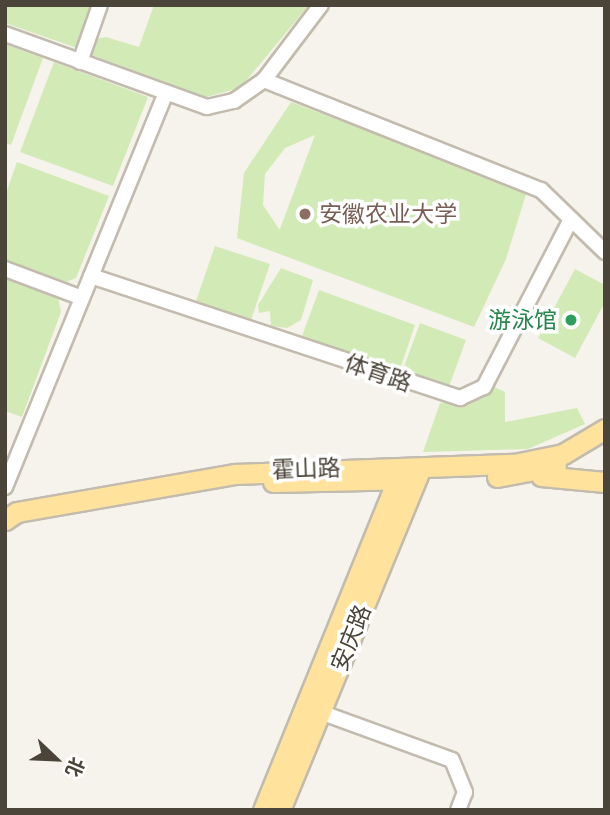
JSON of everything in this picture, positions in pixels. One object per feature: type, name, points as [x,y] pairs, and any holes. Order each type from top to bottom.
[{"type":"main road","name":"霍山路","points":[[5,534],[23,524],[249,482],[514,464],[563,454],[605,429]]},
{"type":"main road","name":"霍山路","points":[[5,520],[17,512],[235,474],[409,473],[526,476],[605,442]]},
{"type":"main road","name":"安庆路","points":[[280,810],[320,712],[409,473]]},
{"type":"main road","name":"安庆路","points":[[263,810],[409,473]]},
{"type":"main road","points":[[526,476],[605,482]]},
{"type":"street","points":[[80,62],[100,5]]},
{"type":"street","points":[[5,34],[165,95],[207,107],[234,101],[264,80],[321,5]]},
{"type":"street","points":[[264,80],[541,190],[605,252]]},
{"type":"street","points":[[5,487],[165,95]]},
{"type":"street","name":"体育路","points":[[91,276],[460,398],[484,387],[571,219]]},
{"type":"street","points":[[5,269],[82,298]]},
{"type":"street","points":[[320,712],[452,760],[465,792],[458,810]]},
{"type":"green space","points":[[5,5],[92,5],[77,48],[5,23]]},
{"type":"green space","points":[[154,5],[309,5],[240,88],[206,97],[86,53],[90,40],[106,37],[139,47]]},
{"type":"green space","points":[[5,44],[43,58],[11,145],[5,143]]},
{"type":"green space","points":[[54,62],[148,97],[113,186],[20,152]]},
{"type":"green space","points":[[291,102],[527,191],[506,259],[474,327],[237,238],[244,173]],"holes":[[[315,135],[280,229],[263,205],[265,174],[285,148]]]},
{"type":"green space","points":[[17,162],[109,196],[76,278],[66,282],[5,261],[5,196]]},
{"type":"green space","points":[[215,246],[270,264],[251,320],[196,301]]},
{"type":"green space","points":[[281,268],[313,280],[301,320],[287,328],[271,326],[270,311],[259,313],[258,305]]},
{"type":"green space","name":"游泳馆","points":[[575,269],[605,285],[605,302],[575,358],[538,338]]},
{"type":"green space","points":[[5,278],[58,297],[61,312],[22,417],[5,411]]},
{"type":"green space","points":[[319,290],[415,325],[399,372],[302,336]]},
{"type":"green space","points":[[420,323],[466,340],[448,389],[402,372]]},
{"type":"green space","points":[[492,386],[505,392],[505,422],[577,408],[585,424],[528,449],[423,452],[440,403],[465,404]]},
{"type":"place","name":"安徽农业大学","points":[[305,214]]},
{"type":"place","name":"游泳馆","points":[[571,320]]}]
